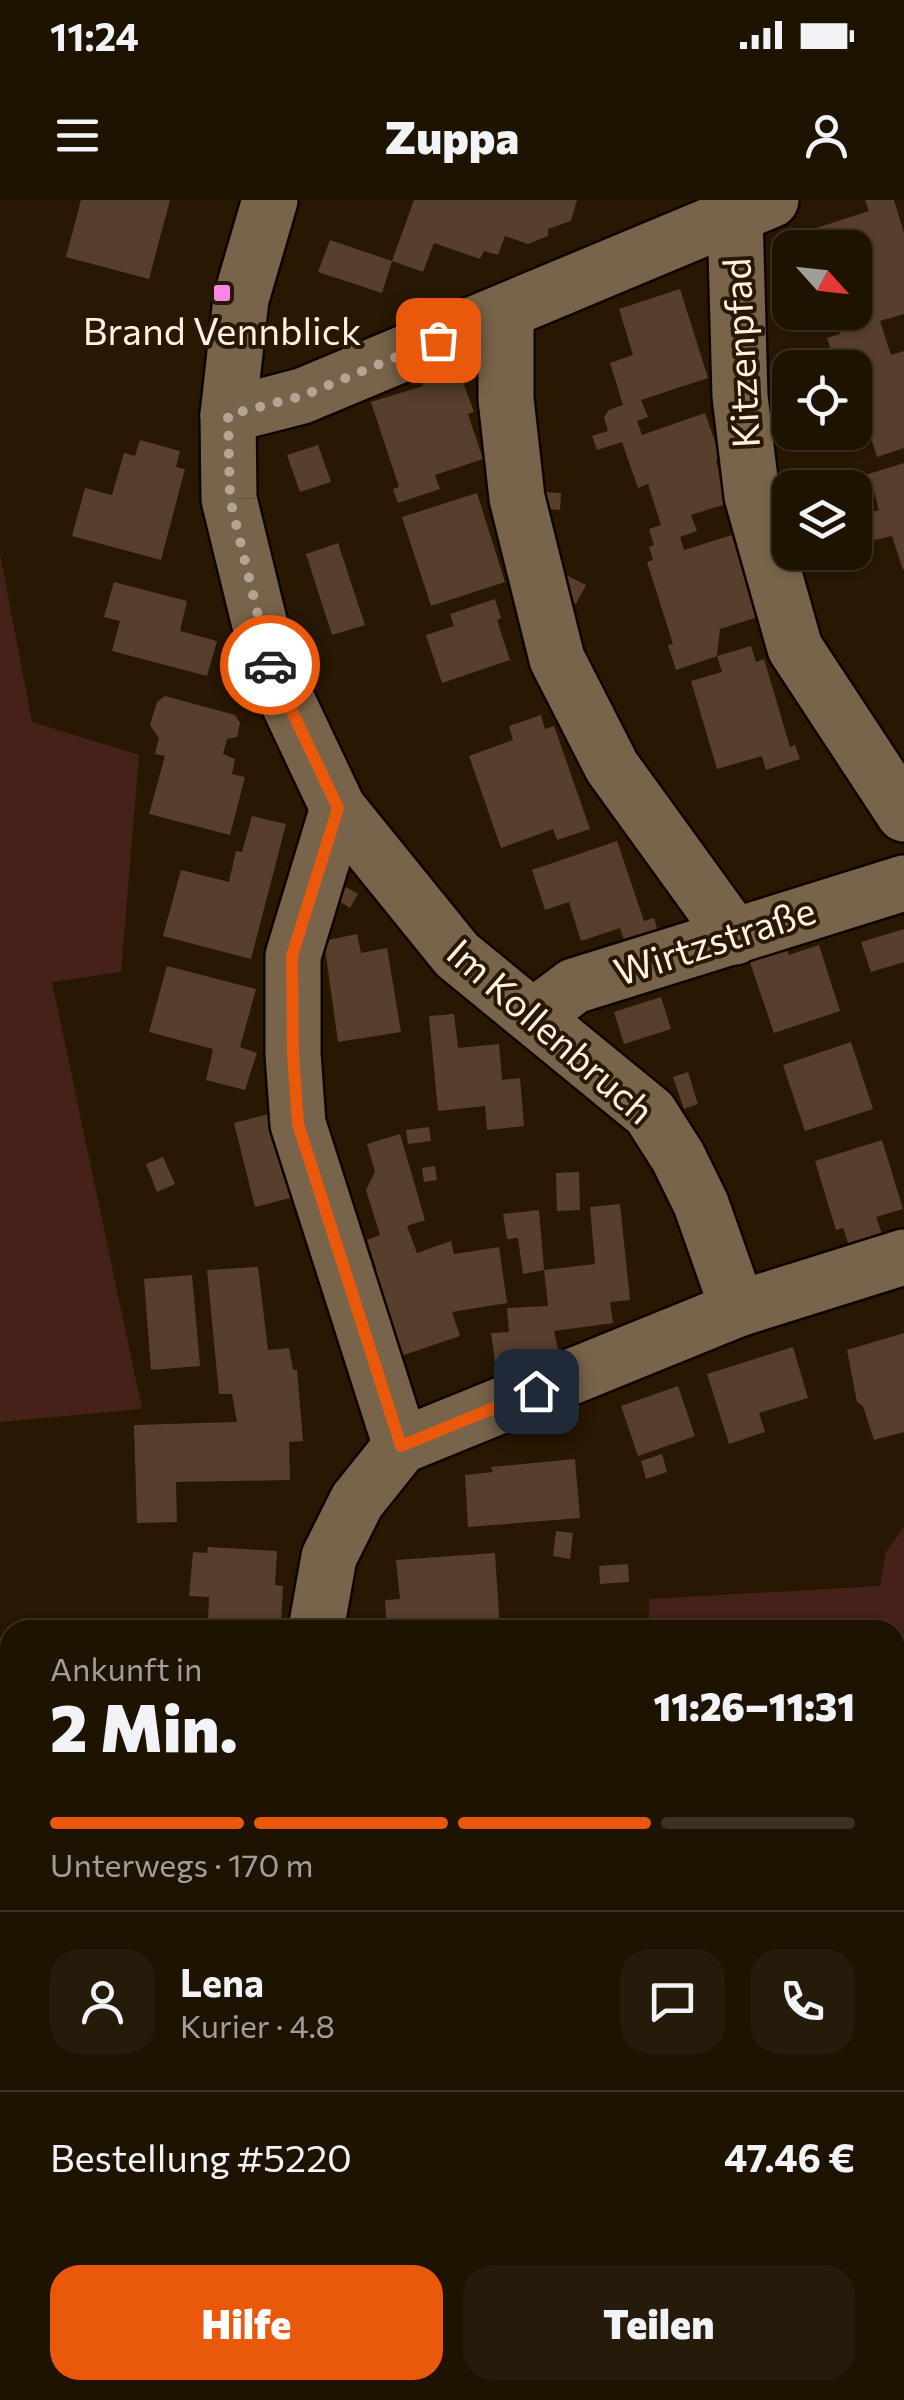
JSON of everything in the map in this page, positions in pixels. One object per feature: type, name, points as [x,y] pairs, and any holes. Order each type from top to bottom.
[{"type":"street","name":"Im Kollenbruch","points":[[270,200],[242,300],[228,415],[230,499],[268,662],[338,808],[457,955],[650,1113],[701,1204],[738,1309]]},
{"type":"street","points":[[228,415],[302,396],[506,312],[650,224],[753,207]]},
{"type":"street","name":"Kitzenpfad","points":[[753,207],[740,396],[757,515],[795,648],[904,814]]},
{"type":"street","points":[[506,312],[506,400],[518,498],[558,660],[612,767],[735,937]]},
{"type":"street","points":[[338,808],[292,956],[298,1124],[401,1446]]},
{"type":"street","name":"Wirtzstraße","points":[[534,1016],[574,986],[904,883]]},
{"type":"street","points":[[318,1620],[329,1557],[357,1502],[401,1446],[738,1309],[904,1257]]},
{"type":"shaded area","points":[[0,554],[32,722],[139,755],[121,972],[52,982],[142,1409],[0,1422]]},
{"type":"shaded area","points":[[904,1527],[904,1620],[649,1620],[649,1599],[880,1586],[886,1552]]},
{"type":"building","points":[[81,200],[170,200],[149,279],[66,257]]},
{"type":"building","points":[[414,200],[577,200],[571,221],[548,229],[548,236],[528,244],[505,236],[498,255],[484,251],[480,259],[434,243],[423,272],[392,261]]},
{"type":"building","points":[[865,200],[894,200],[904,233],[904,314],[880,321],[891,355],[904,351],[904,448],[877,457],[872,441],[872,350],[831,350],[827,338],[840,334],[839,330],[872,330],[872,230],[810,230],[869,211]]},
{"type":"building","points":[[330,240],[392,261],[382,293],[318,272]]},
{"type":"building","points":[[680,289],[708,378],[641,400],[648,417],[637,421],[642,435],[705,413],[721,459],[716,461],[729,503],[691,515],[697,531],[680,537],[684,550],[732,535],[758,617],[720,629],[717,656],[676,670],[668,645],[673,644],[647,562],[653,560],[649,547],[654,545],[649,529],[661,525],[648,484],[638,488],[622,442],[597,450],[592,436],[608,431],[604,417],[609,410],[623,405],[610,363],[633,355],[619,309]]},
{"type":"building","points":[[453,355],[474,412],[468,414],[483,459],[435,475],[440,489],[398,503],[393,489],[399,487],[371,402],[423,386],[417,369]]},
{"type":"building","points":[[140,440],[180,451],[176,467],[185,469],[161,560],[72,536],[85,488],[112,495],[124,453],[135,456]]},
{"type":"building","points":[[318,445],[331,482],[300,492],[287,455]]},
{"type":"building","points":[[904,463],[903,570],[892,536],[872,541],[872,512],[879,510],[872,491],[872,473]]},
{"type":"building","points":[[540,492],[561,493],[560,510],[539,508]]},
{"type":"building","points":[[477,493],[505,582],[431,606],[402,517]]},
{"type":"building","points":[[338,543],[365,625],[332,635],[306,554]]},
{"type":"building","points":[[566,575],[586,585],[576,604],[556,594]]},
{"type":"building","points":[[114,582],[187,601],[180,631],[217,641],[207,676],[112,651],[120,621],[104,617]]},
{"type":"building","points":[[495,599],[501,618],[497,620],[510,660],[442,683],[426,635],[454,626],[450,614]]},
{"type":"building","points":[[751,646],[756,662],[764,659],[790,747],[795,745],[800,759],[766,770],[762,756],[717,769],[691,681],[722,672],[717,656]]},
{"type":"building","points":[[165,696],[235,715],[240,723],[237,737],[227,739],[223,754],[235,759],[232,774],[245,777],[230,835],[149,814],[165,756],[155,754],[159,738],[150,725],[157,702]]},
{"type":"building","points":[[541,715],[545,729],[554,726],[590,829],[557,840],[553,829],[501,848],[469,756],[513,740],[509,726]]},
{"type":"building","points":[[252,816],[286,824],[251,959],[163,936],[181,870],[229,882],[236,851],[242,852]]},
{"type":"building","points":[[617,841],[644,921],[654,918],[659,936],[626,947],[620,928],[581,941],[569,902],[545,910],[532,870]]},
{"type":"building","points":[[344,886],[358,894],[350,908],[336,899]]},
{"type":"building","points":[[904,929],[904,962],[871,972],[861,942]]},
{"type":"building","points":[[357,934],[361,953],[387,948],[401,1032],[338,1042],[324,941]]},
{"type":"building","points":[[783,938],[789,955],[819,945],[840,1011],[774,1033],[746,951]]},
{"type":"building","points":[[167,966],[256,989],[240,1047],[257,1053],[245,1090],[206,1080],[213,1049],[149,1032]]},
{"type":"building","points":[[661,997],[671,1029],[624,1044],[614,1012]]},
{"type":"building","points":[[454,1014],[458,1048],[499,1044],[502,1080],[520,1078],[524,1126],[487,1130],[485,1106],[438,1111],[429,1016]]},
{"type":"building","points":[[851,1042],[873,1109],[805,1131],[783,1065]]},
{"type":"building","points":[[688,1072],[698,1104],[684,1109],[673,1077]]},
{"type":"building","points":[[273,1113],[294,1197],[255,1207],[234,1123]]},
{"type":"building","points":[[429,1127],[431,1141],[408,1144],[406,1130]]},
{"type":"building","points":[[400,1134],[425,1220],[407,1226],[417,1253],[451,1241],[454,1254],[499,1247],[507,1303],[452,1312],[460,1336],[398,1357],[372,1269],[376,1268],[367,1240],[380,1235],[366,1190],[375,1172],[367,1144]]},
{"type":"building","points":[[882,1140],[903,1209],[876,1217],[882,1234],[849,1246],[843,1228],[836,1230],[815,1161]]},
{"type":"building","points":[[163,1157],[175,1184],[157,1192],[146,1164]]},
{"type":"building","points":[[435,1166],[437,1180],[424,1182],[422,1168]]},
{"type":"building","points":[[579,1172],[580,1210],[557,1211],[556,1173]]},
{"type":"building","points":[[620,1204],[630,1300],[610,1302],[613,1323],[554,1331],[558,1350],[496,1368],[491,1333],[509,1332],[507,1308],[548,1306],[544,1270],[595,1264],[590,1207]]},
{"type":"building","points":[[539,1210],[544,1270],[523,1274],[518,1238],[507,1239],[503,1214]]},
{"type":"building","points":[[258,1267],[268,1350],[289,1348],[293,1370],[297,1370],[303,1441],[289,1442],[290,1480],[176,1482],[177,1522],[137,1523],[134,1425],[237,1422],[232,1394],[219,1394],[207,1270]]},
{"type":"building","points":[[192,1275],[200,1366],[151,1370],[144,1279]]},
{"type":"building","points":[[904,1333],[904,1432],[874,1440],[863,1406],[857,1402],[847,1350]]},
{"type":"building","points":[[793,1347],[808,1398],[759,1413],[765,1432],[729,1444],[707,1374]]},
{"type":"building","points":[[678,1386],[695,1436],[638,1456],[621,1406]]},
{"type":"building","points":[[662,1454],[667,1472],[646,1479],[641,1461]]},
{"type":"building","points":[[575,1459],[580,1518],[468,1527],[465,1475],[493,1472],[491,1467]]},
{"type":"building","points":[[556,1531],[573,1533],[570,1559],[553,1556]]},
{"type":"building","points":[[208,1547],[277,1551],[275,1585],[283,1586],[281,1620],[208,1619],[209,1597],[189,1596],[193,1552],[207,1553]]},
{"type":"building","points":[[495,1553],[499,1620],[386,1620],[385,1600],[400,1599],[396,1560]]},
{"type":"building","points":[[628,1564],[629,1582],[600,1584],[599,1566]]},
{"type":"way so far","points":[[270,665],[230,499],[228,415],[302,396],[438,340]]},
{"type":"place","name":"Brand Vennblick","points":[[222,293]]},
{"type":"route","points":[[270,665],[338,808],[292,956],[298,1124],[401,1446],[536,1391]]}]
